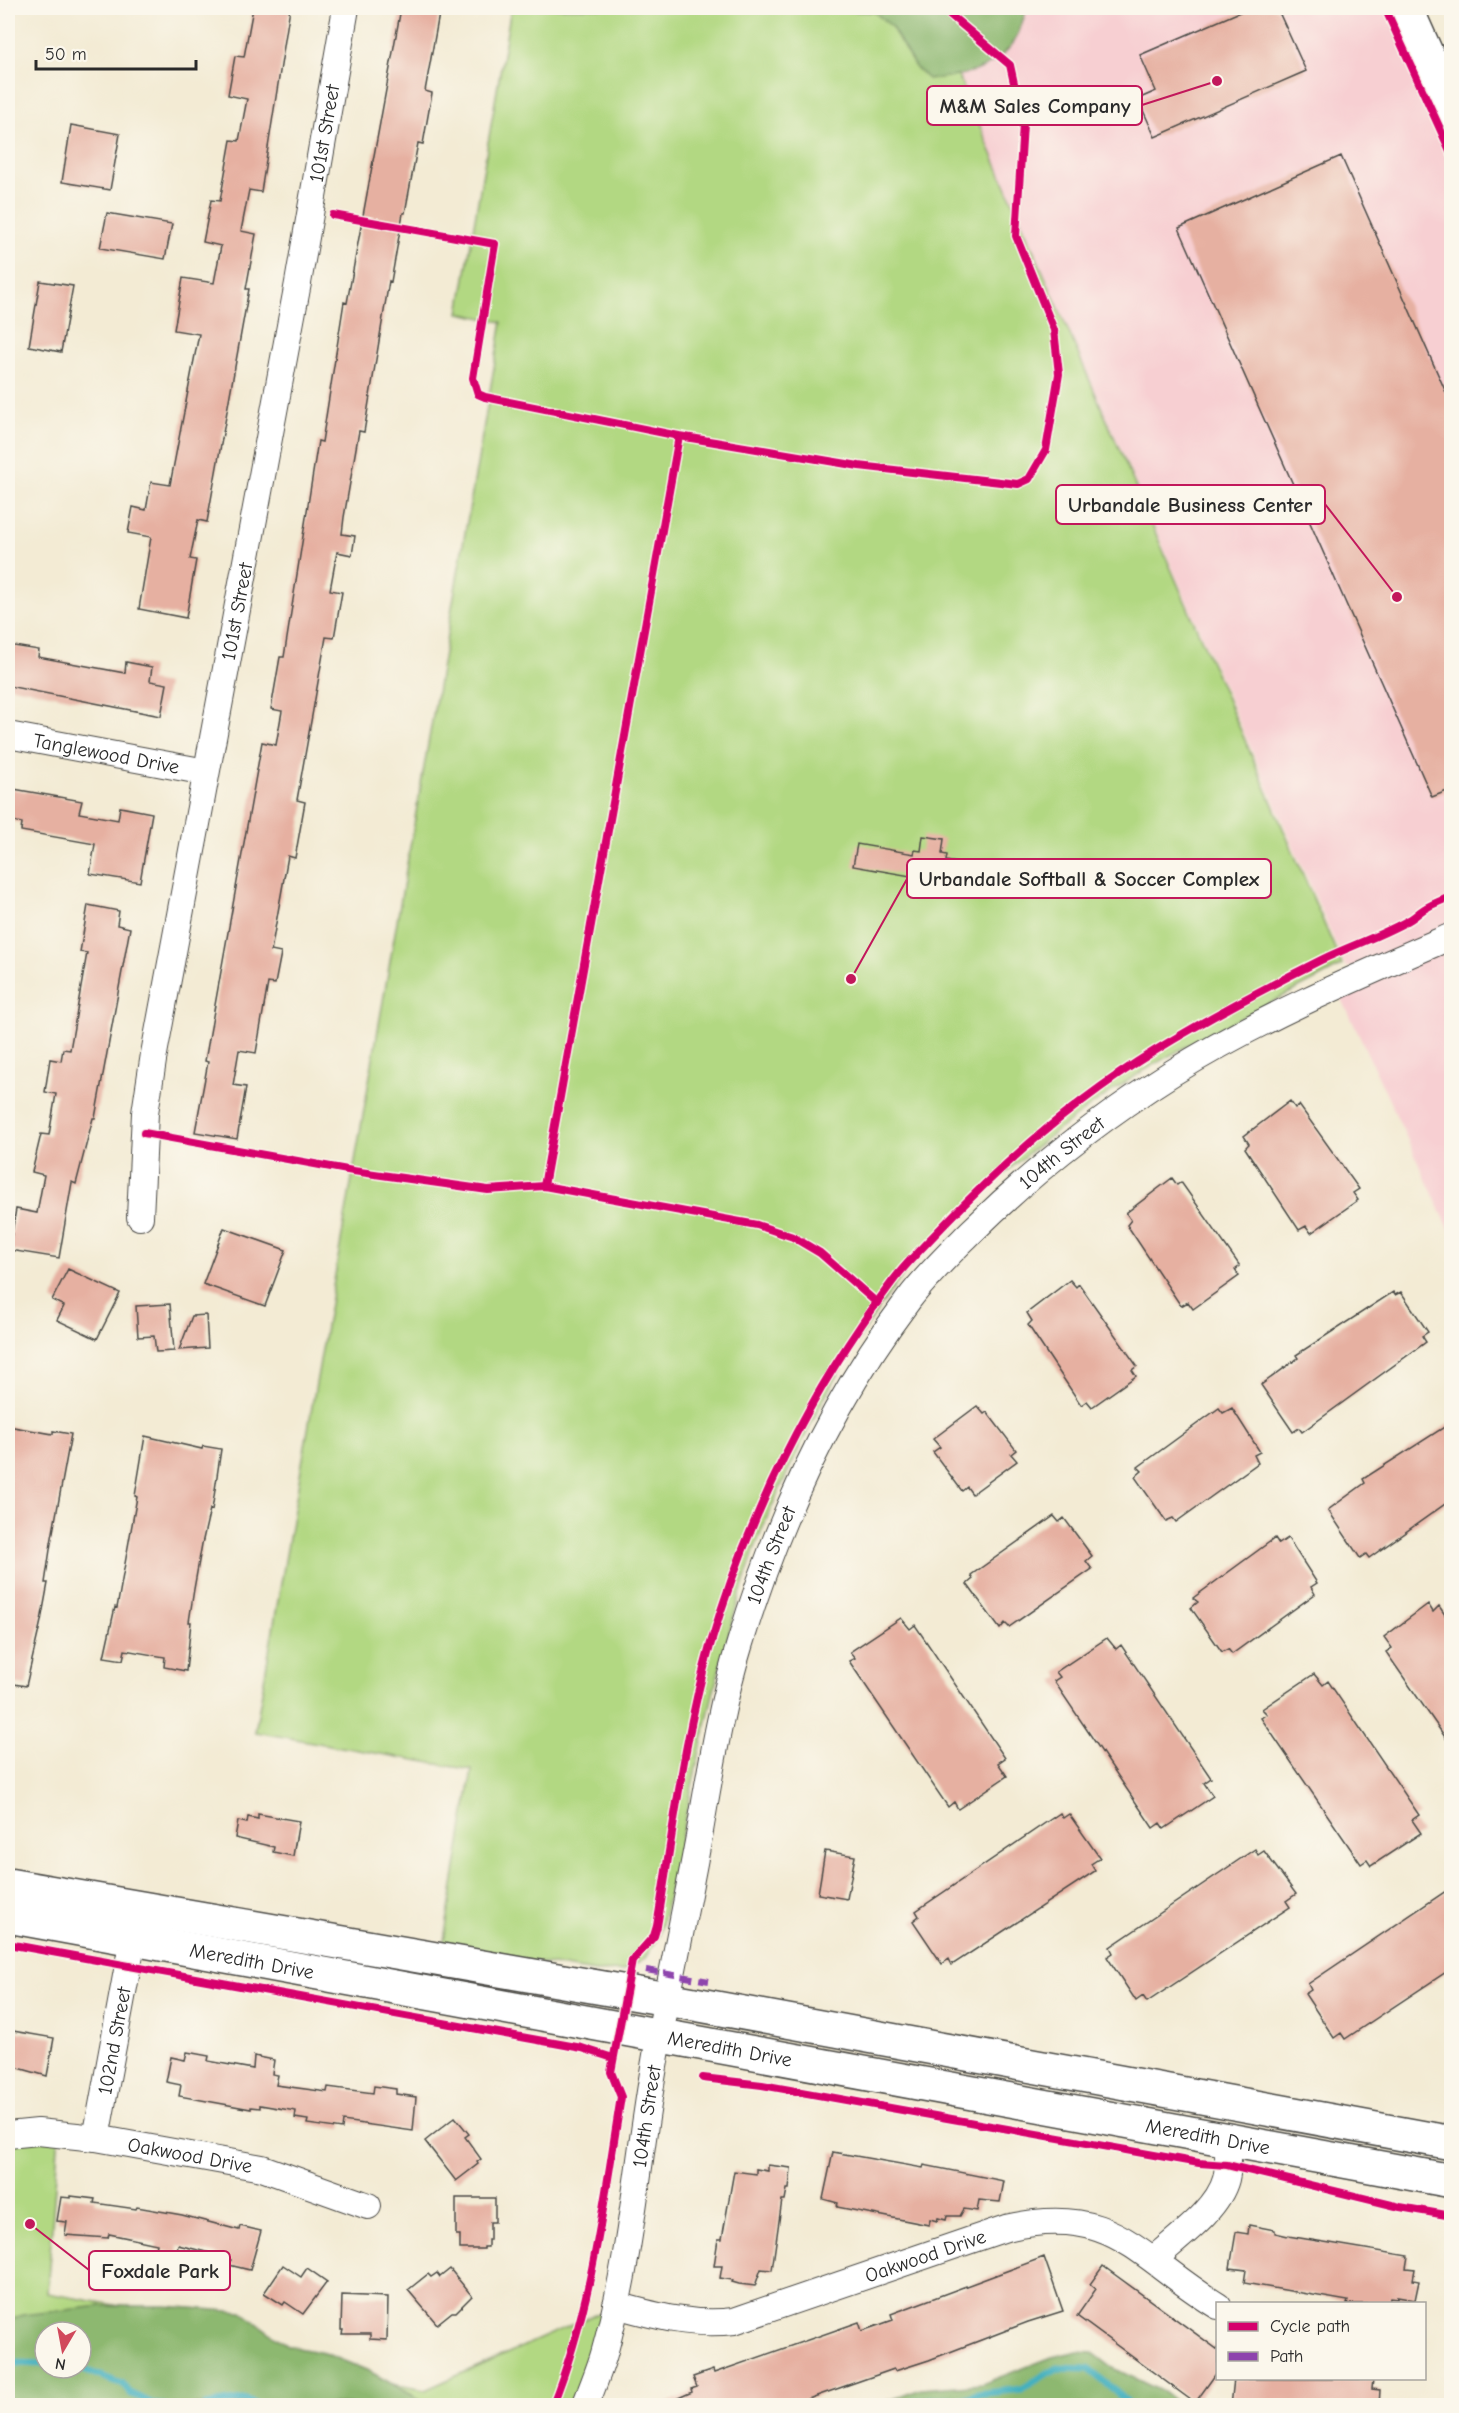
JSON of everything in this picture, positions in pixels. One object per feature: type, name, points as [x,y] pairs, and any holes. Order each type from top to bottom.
[{"type":"main road","points":[[1406,8],[1452,111]]},
{"type":"main road","name":"Meredith Drive","points":[[8,1885],[667,1999],[1452,2143]]},
{"type":"main road","name":"Meredith Drive","points":[[8,1916],[1452,2181]]},
{"type":"street","name":"101st Street","points":[[140,1217],[146,1113],[154,1054],[296,295],[346,8]]},
{"type":"street","name":"Tanglewood Drive","points":[[8,735],[206,772]]},
{"type":"street","name":"104th Street","points":[[585,2406],[603,2358],[616,2305],[660,2036],[674,1975],[716,1745],[738,1648],[785,1518],[834,1415],[922,1282],[1005,1198],[1066,1146],[1175,1071],[1236,1036],[1380,967],[1452,936]]},
{"type":"street","name":"102nd Street","points":[[96,2138],[138,1907]]},
{"type":"street","name":"Oakwood Drive","points":[[8,2135],[48,2133],[96,2138],[262,2168],[368,2206]]},
{"type":"street","points":[[1154,2259],[1217,2199],[1226,2179],[1228,2141]]},
{"type":"street","name":"Oakwood Drive","points":[[616,2305],[681,2321],[708,2324],[734,2321],[1006,2228],[1034,2222],[1062,2221],[1089,2225],[1115,2234],[1154,2259],[1216,2305]]},
{"type":"shaded area","points":[[929,8],[1406,8],[1451,111],[1451,1233],[1336,986],[1378,967],[1346,967]]},
{"type":"green space","points":[[511,8],[929,8],[1342,965],[1162,1060],[1078,1115],[1026,1155],[976,1199],[929,1245],[892,1290],[856,1343],[828,1391],[770,1509],[725,1646],[659,1936],[645,1958],[623,1971],[595,1972],[443,1947],[472,1770],[255,1732],[502,322],[459,313]]},
{"type":"green space","points":[[842,8],[1027,8],[1013,43],[993,62],[962,75],[928,79],[915,67],[891,26],[874,12],[848,11]]},
{"type":"green space","points":[[59,2133],[47,2293],[232,2326],[288,2365],[425,2390],[616,2305],[585,2405],[8,2406],[8,2135]]},
{"type":"green space","points":[[101,2306],[165,2306],[242,2312],[288,2346],[324,2353],[369,2371],[430,2405],[8,2405],[8,2322],[22,2315]]},
{"type":"green space","points":[[1074,2352],[1093,2353],[1113,2368],[1163,2392],[1180,2405],[877,2405],[921,2389],[982,2384],[1052,2357]]},
{"type":"building","points":[[253,8],[290,8],[261,192],[249,190],[241,231],[256,234],[246,289],[249,289],[207,522],[198,520],[190,559],[196,560],[186,618],[139,609],[151,537],[128,533],[133,507],[146,510],[151,482],[170,485],[199,334],[174,330],[183,278],[214,283],[221,246],[203,242],[211,200],[220,201],[231,140],[239,141],[247,99],[228,95],[235,56],[244,57]]},
{"type":"building","points":[[401,8],[439,14],[425,91],[432,93],[423,144],[418,143],[405,213],[403,213],[391,282],[389,281],[364,432],[359,431],[344,517],[342,534],[355,536],[352,555],[337,552],[330,590],[342,592],[334,638],[326,637],[297,800],[305,802],[295,858],[288,856],[271,951],[281,953],[275,984],[268,983],[256,1053],[239,1050],[233,1085],[246,1087],[237,1139],[195,1132],[208,1062],[205,1061],[262,742],[276,745],[282,711],[271,709],[280,657],[284,657],[318,441],[322,442],[344,302],[347,303]]},
{"type":"building","points":[[1249,8],[1277,8],[1306,71],[1155,137],[1138,99],[1156,91],[1140,55]]},
{"type":"building","points":[[71,125],[120,134],[110,190],[62,182]]},
{"type":"building","points":[[1341,156],[1452,406],[1452,789],[1432,797],[1179,228]]},
{"type":"building","points":[[107,213],[172,224],[165,259],[100,248]]},
{"type":"building","points":[[40,281],[73,286],[61,352],[29,346]]},
{"type":"building","points":[[8,645],[39,650],[38,657],[125,673],[126,662],[152,667],[150,681],[167,684],[161,716],[8,686]]},
{"type":"building","points":[[8,788],[82,801],[79,813],[118,820],[120,807],[152,813],[140,882],[90,874],[95,844],[21,831],[22,823],[8,820]]},
{"type":"building","points":[[923,836],[944,839],[942,854],[947,855],[946,861],[1006,871],[1003,891],[942,881],[941,886],[933,884],[930,898],[912,895],[915,882],[910,882],[911,876],[853,866],[857,844],[914,854],[915,850],[921,851]]},
{"type":"building","points":[[88,905],[119,911],[117,925],[130,928],[95,1118],[93,1118],[76,1184],[72,1182],[59,1258],[9,1250],[16,1209],[37,1213],[44,1175],[32,1172],[41,1134],[49,1135],[56,1094],[45,1092],[50,1059],[61,1061],[63,1049],[70,1050],[87,953],[80,952]]},
{"type":"building","points":[[1290,1101],[1295,1108],[1299,1105],[1359,1189],[1353,1193],[1358,1200],[1311,1233],[1306,1226],[1299,1230],[1245,1148],[1249,1144],[1244,1136]]},
{"type":"building","points":[[1172,1178],[1177,1185],[1181,1182],[1240,1266],[1235,1270],[1239,1276],[1193,1309],[1188,1302],[1181,1306],[1127,1225],[1131,1220],[1126,1213]]},
{"type":"building","points":[[224,1228],[286,1250],[265,1306],[203,1284]]},
{"type":"building","points":[[68,1269],[120,1293],[97,1339],[57,1320],[64,1306],[52,1300]]},
{"type":"building","points":[[1070,1280],[1076,1287],[1079,1284],[1137,1366],[1132,1370],[1136,1376],[1092,1407],[1087,1401],[1081,1405],[1028,1325],[1032,1321],[1027,1313]]},
{"type":"building","points":[[1393,1292],[1395,1295],[1401,1292],[1428,1332],[1422,1336],[1426,1342],[1302,1432],[1299,1428],[1293,1432],[1261,1385],[1298,1358],[1296,1355]]},
{"type":"building","points":[[170,1304],[174,1351],[156,1352],[154,1336],[138,1337],[136,1306]]},
{"type":"building","points":[[206,1315],[208,1348],[179,1350],[192,1316]]},
{"type":"building","points":[[977,1406],[984,1414],[987,1412],[1016,1450],[1011,1454],[1017,1461],[972,1494],[967,1487],[962,1491],[933,1452],[940,1447],[933,1439]]},
{"type":"building","points":[[1219,1408],[1223,1413],[1232,1408],[1260,1452],[1254,1455],[1258,1463],[1176,1522],[1173,1518],[1166,1521],[1135,1477],[1142,1471],[1138,1467]]},
{"type":"building","points":[[1452,1422],[1452,1499],[1369,1558],[1366,1554],[1360,1558],[1328,1510],[1365,1483],[1363,1479]]},
{"type":"building","points":[[8,1426],[53,1434],[53,1431],[71,1434],[51,1543],[45,1583],[48,1583],[26,1686],[8,1683]]},
{"type":"building","points":[[145,1436],[202,1449],[203,1446],[221,1449],[212,1510],[210,1509],[194,1589],[186,1671],[164,1667],[165,1657],[125,1650],[123,1660],[104,1657],[115,1607],[117,1608],[137,1497],[135,1496]]},
{"type":"building","points":[[1054,1516],[1059,1522],[1064,1518],[1092,1556],[1086,1561],[1092,1569],[1009,1627],[1005,1623],[1000,1629],[967,1584],[973,1579],[971,1575]]},
{"type":"building","points":[[1275,1538],[1279,1544],[1288,1538],[1317,1583],[1311,1587],[1315,1594],[1232,1654],[1228,1649],[1222,1652],[1191,1608],[1198,1602],[1193,1598]]},
{"type":"building","points":[[1428,1604],[1433,1612],[1439,1606],[1452,1625],[1452,1747],[1386,1652],[1392,1648],[1384,1637]]},
{"type":"building","points":[[901,1618],[910,1629],[915,1625],[1005,1758],[998,1763],[1007,1776],[958,1809],[954,1802],[948,1807],[849,1661],[855,1658],[850,1652]]},
{"type":"building","points":[[1107,1638],[1116,1649],[1121,1645],[1211,1778],[1204,1783],[1213,1796],[1164,1829],[1160,1823],[1153,1828],[1054,1681],[1060,1677],[1056,1672]]},
{"type":"building","points":[[1314,1674],[1323,1685],[1328,1681],[1419,1815],[1412,1820],[1421,1833],[1371,1866],[1367,1860],[1361,1864],[1261,1718],[1267,1714],[1262,1709]]},
{"type":"building","points":[[1060,1813],[1063,1818],[1069,1814],[1100,1858],[1091,1864],[1095,1871],[952,1965],[949,1959],[942,1964],[913,1921],[919,1916],[916,1911]]},
{"type":"building","points":[[258,1814],[299,1821],[293,1856],[273,1852],[274,1847],[235,1838],[238,1821],[247,1823],[248,1817],[258,1819]]},
{"type":"building","points":[[1255,1849],[1258,1855],[1264,1851],[1296,1894],[1286,1901],[1290,1907],[1147,2002],[1143,1996],[1136,2001],[1107,1957],[1113,1953],[1110,1947]]},
{"type":"building","points":[[825,1851],[855,1856],[847,1899],[818,1894]]},
{"type":"building","points":[[1452,1887],[1452,1968],[1345,2039],[1341,2033],[1334,2038],[1305,1994],[1311,1990],[1308,1984]]},
{"type":"building","points":[[13,2031],[54,2038],[47,2076],[8,2065]]},
{"type":"building","points":[[187,2052],[209,2056],[208,2061],[253,2069],[254,2056],[274,2060],[272,2074],[278,2075],[276,2085],[327,2092],[328,2087],[373,2093],[374,2086],[396,2089],[396,2094],[416,2097],[413,2131],[343,2121],[342,2129],[307,2124],[308,2120],[295,2118],[296,2111],[260,2105],[260,2108],[251,2107],[251,2109],[179,2096],[181,2085],[166,2082],[171,2057],[185,2060]]},
{"type":"building","points":[[455,2117],[469,2134],[465,2137],[481,2159],[456,2181],[425,2141]]},
{"type":"building","points":[[833,2152],[923,2168],[924,2165],[1004,2181],[1000,2202],[979,2200],[977,2211],[964,2209],[960,2216],[947,2216],[946,2220],[938,2218],[937,2221],[930,2219],[929,2225],[837,2207],[838,2203],[823,2199]]},
{"type":"building","points":[[768,2165],[791,2168],[789,2189],[787,2189],[785,2200],[782,2200],[772,2270],[761,2269],[755,2286],[720,2278],[722,2266],[714,2266],[718,2239],[722,2239],[734,2171],[756,2174],[756,2169],[768,2171]]},
{"type":"building","points":[[71,2196],[95,2199],[94,2203],[136,2209],[137,2207],[182,2215],[239,2230],[240,2226],[261,2231],[250,2270],[229,2265],[231,2260],[214,2254],[178,2245],[177,2253],[156,2249],[157,2244],[109,2234],[108,2238],[65,2235],[67,2222],[57,2221],[61,2197],[71,2198]]},
{"type":"building","points":[[456,2198],[495,2198],[495,2222],[490,2222],[488,2247],[460,2249],[460,2235],[456,2235]]},
{"type":"building","points":[[1249,2225],[1275,2230],[1275,2233],[1288,2236],[1408,2256],[1406,2268],[1415,2269],[1413,2280],[1419,2281],[1415,2300],[1397,2297],[1397,2299],[1390,2298],[1389,2302],[1348,2302],[1244,2283],[1246,2270],[1230,2268],[1236,2232],[1248,2234]]},
{"type":"building","points":[[1044,2257],[1063,2311],[929,2360],[895,2371],[894,2369],[788,2406],[660,2406],[692,2392],[691,2389],[697,2387],[693,2377],[713,2370],[714,2373],[859,2322],[862,2331],[893,2320],[891,2314]]},
{"type":"building","points":[[283,2265],[301,2277],[307,2268],[327,2282],[303,2314],[285,2302],[283,2305],[264,2293]]},
{"type":"building","points":[[1103,2266],[1216,2349],[1216,2374],[1195,2403],[1077,2316],[1096,2289],[1090,2284]]},
{"type":"building","points":[[450,2269],[472,2296],[456,2312],[452,2312],[437,2324],[408,2290],[428,2274],[431,2277],[437,2273],[440,2277]]},
{"type":"building","points":[[342,2295],[388,2297],[387,2340],[370,2339],[370,2334],[342,2334]]},
{"type":"building","points":[[1234,2380],[1373,2380],[1372,2389],[1380,2390],[1379,2406],[1231,2406]]},
{"type":"waterway","points":[[8,2367],[13,2363],[33,2364]]},
{"type":"waterway","points":[[909,2406],[913,2402],[963,2399],[977,2394],[1022,2389],[1056,2368],[1088,2369],[1116,2391],[1130,2406]]},
{"type":"waterway","points":[[93,2373],[122,2384],[130,2393],[155,2405],[164,2406]]},
{"type":"waterway","points":[[206,2406],[243,2400],[262,2406]]},
{"type":"marked path","points":[[646,1970],[709,1981]]},
{"type":"cycle path","points":[[877,1303],[820,1253],[793,1237],[757,1225],[544,1186],[679,436],[859,466],[1018,484],[1029,479],[1046,450],[1059,374],[1054,330],[1016,236],[1023,124],[1010,65],[942,8]]},
{"type":"cycle path","points":[[1385,8],[1452,155]]},
{"type":"cycle path","points":[[333,215],[495,244],[473,378],[478,394],[679,436]]},
{"type":"cycle path","points":[[552,2406],[577,2331],[595,2253],[621,2097],[611,2072],[632,1961],[654,1936],[657,1926],[686,1750],[710,1646],[725,1598],[763,1502],[784,1456],[834,1367],[862,1324],[910,1260],[992,1177],[1071,1109],[1156,1050],[1217,1014],[1321,960],[1398,926],[1429,906],[1452,896]]},
{"type":"cycle path","points":[[144,1133],[353,1171],[488,1190],[544,1186]]},
{"type":"cycle path","points":[[8,1944],[582,2048],[613,2058]]},
{"type":"cycle path","points":[[703,2078],[762,2085],[1199,2163],[1227,2165],[1400,2207],[1452,2216]]},
{"type":"place","name":"M&M Sales Company","points":[[1217,81]]},
{"type":"place","name":"Urbandale Business Center","points":[[1397,597]]},
{"type":"place","name":"Urbandale Softball & Soccer Complex","points":[[851,979]]},
{"type":"place","name":"Foxdale Park","points":[[30,2224]]}]
